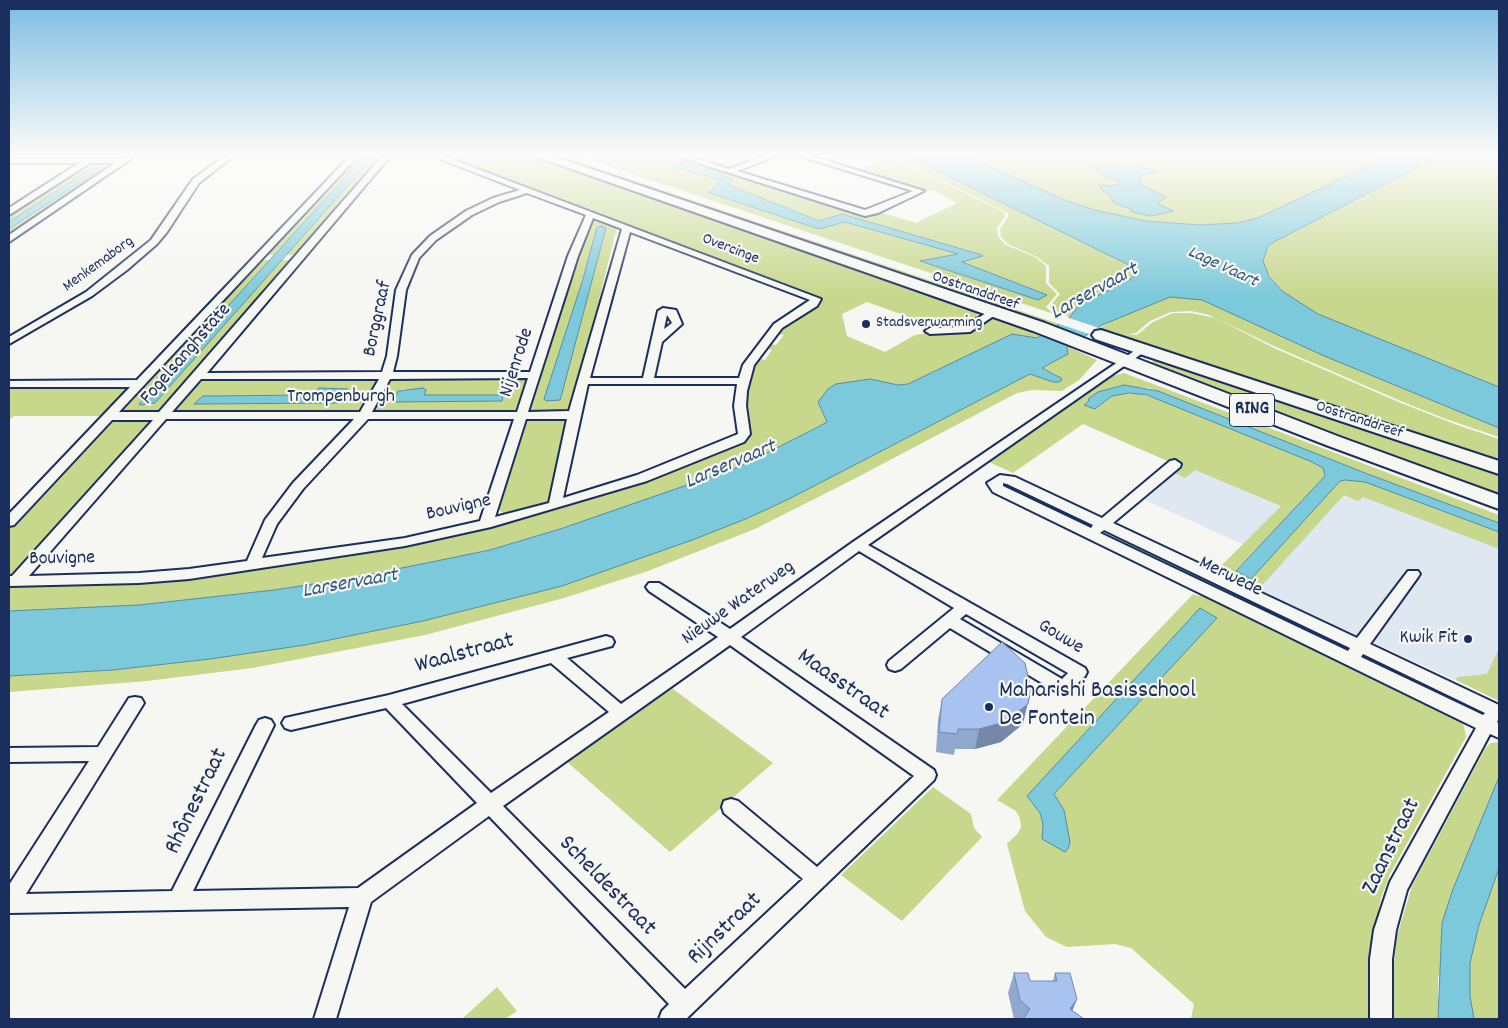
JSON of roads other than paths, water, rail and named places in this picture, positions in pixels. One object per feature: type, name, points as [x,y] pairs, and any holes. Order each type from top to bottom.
[{"type":"main road","name":"Oostranddreef","points":[[675,202],[994,311],[1046,323]]},
{"type":"main road","name":"Oostranddreef","points":[[702,202],[1135,354],[1499,468]]},
{"type":"main road","name":"Oostranddreef","points":[[1135,354],[1333,441],[1499,502]]},
{"type":"street","points":[[9,212],[25,202]]},
{"type":"street","points":[[9,239],[63,202]]},
{"type":"street","name":"Menkemaborg","points":[[9,341],[88,294],[124,268],[159,236],[180,202]]},
{"type":"street","name":"Fogelsanghstate","points":[[9,522],[311,202]]},
{"type":"street","name":"Fogelsanghstate","points":[[12,581],[198,376],[346,202]]},
{"type":"street","name":"Borggraaf","points":[[252,566],[270,523],[298,486],[364,417],[386,376],[392,356],[401,290],[416,257],[433,238],[469,213],[492,202]]},
{"type":"street","name":"Overcinge","points":[[555,202],[627,227],[816,299],[813,304]]},
{"type":"street","points":[[830,202],[867,213],[893,202]]},
{"type":"street","name":"Nijenrode","points":[[486,524],[536,375],[573,256],[590,215]]},
{"type":"street","points":[[555,505],[574,415],[627,227]]},
{"type":"street","name":"Bouvigne","points":[[12,581],[139,578],[252,566],[405,542],[486,524],[642,478],[740,439],[744,434],[740,406],[744,382],[750,365],[778,326],[813,304]]},
{"type":"street","name":"Oostranddreef","points":[[930,330],[966,330],[994,311]]},
{"type":"street","points":[[648,381],[656,341]]},
{"type":"street","name":"Nieuwe Waterweg","points":[[362,897],[412,859],[730,637],[858,545],[1135,354]]},
{"type":"street","name":"Trompenburgh","points":[[198,376],[536,375]]},
{"type":"street","points":[[584,381],[744,382]]},
{"type":"street","points":[[9,384],[141,383]]},
{"type":"street","name":"Trompenburgh","points":[[109,416],[364,417],[574,415]]},
{"type":"street","points":[[1097,529],[1175,464]]},
{"type":"street","name":"Merwede","points":[[1097,529],[1010,480],[1000,479],[994,483],[998,489],[1097,529],[1495,720]]},
{"type":"street","name":"Gouwe","points":[[858,545],[1079,672],[1063,688],[949,620]]},
{"type":"street","points":[[1355,652],[1413,574]]},
{"type":"street","points":[[654,587],[730,637]]},
{"type":"street","points":[[895,665],[965,607]]},
{"type":"street","name":"Maasstraat","points":[[730,637],[927,775]]},
{"type":"street","name":"Waalstraat","points":[[291,723],[389,701],[606,642]]},
{"type":"street","points":[[555,657],[622,713]]},
{"type":"street","points":[[389,701],[490,805]]},
{"type":"street","points":[[9,904],[135,703]]},
{"type":"street","name":"Zaanstraat","points":[[1382,1019],[1381,959],[1385,930],[1394,896],[1495,720]]},
{"type":"street","name":"Rhônestraat","points":[[178,901],[264,725]]},
{"type":"street","points":[[9,754],[103,754]]},
{"type":"street","name":"Rijnstraat","points":[[678,1012],[927,775]]},
{"type":"street","name":"Scheldestraat","points":[[490,805],[678,1012]]},
{"type":"street","points":[[731,807],[817,879]]},
{"type":"street","points":[[9,904],[362,897],[325,1019]]},
{"type":"water","points":[[40,202],[50,202],[9,229],[9,222]]},
{"type":"water","points":[[322,202],[333,202],[155,403],[139,404]]},
{"type":"water","points":[[736,202],[771,202],[819,221],[842,214],[982,255],[962,262],[1047,295],[1038,300],[920,261],[958,254],[845,222],[819,229]]},
{"type":"water","points":[[1001,202],[1070,202],[1094,210],[1146,221],[1200,225],[1237,223],[1258,218],[1292,202],[1351,202],[1274,242],[1268,247],[1263,261],[1269,276],[1282,291],[1318,314],[1499,387],[1499,428],[1322,355],[1202,300],[1170,297],[1102,325],[1067,348],[1068,354],[1042,368],[1061,378],[1062,380],[1059,382],[1053,382],[1030,374],[789,499],[748,518],[695,539],[562,586],[423,621],[305,645],[210,659],[113,670],[9,676],[9,611],[139,605],[274,590],[353,578],[490,550],[563,528],[739,467],[827,422],[818,402],[828,389],[836,384],[870,379],[898,385],[908,384],[1012,334],[1037,338],[1070,317],[1079,305],[1131,279],[1134,275],[1127,264]]},
{"type":"water","points":[[1159,202],[1160,205],[1174,211],[1151,216],[1132,212],[1131,209],[1114,203]]},
{"type":"water","points":[[597,227],[606,228],[561,397],[560,400],[546,401],[544,399],[583,279]]},
{"type":"water","points":[[1124,385],[1158,391],[1365,473],[1499,523],[1499,532],[1365,482],[1345,480],[1340,481],[1251,579],[1236,571],[1325,476],[1323,468],[1147,395],[1129,393],[1112,396],[1095,409],[1084,405],[1088,402],[1089,398],[1098,392]]},
{"type":"water","points":[[319,388],[348,389],[338,403],[194,404],[203,396],[313,395]]},
{"type":"water","points":[[423,388],[426,390],[424,395],[503,395],[502,401],[394,402],[398,391]]},
{"type":"water","points":[[1200,608],[1217,618],[1054,794],[1064,810],[1070,842],[1068,849],[1065,852],[1042,839],[1043,824],[1040,813],[1027,796]]},
{"type":"water","points":[[1499,777],[1499,868],[1479,925],[1470,963],[1470,996],[1474,1019],[1438,1019],[1442,923],[1453,889]]},
{"type":"place","name":"Stadsverwarming","points":[[866,324]]},
{"type":"place","name":"Kwik Fit","points":[[1468,639]]},
{"type":"place","name":"Maharishi Basisschool De Fontein","points":[[989,707]]},
{"type":"water label","name":"Lage Vaart","points":[[1222,268]]},
{"type":"water label","name":"Larservaart","points":[[1095,293]]},
{"type":"water label","name":"Larservaart","points":[[731,466]]},
{"type":"water label","name":"Larservaart","points":[[350,585]]}]
